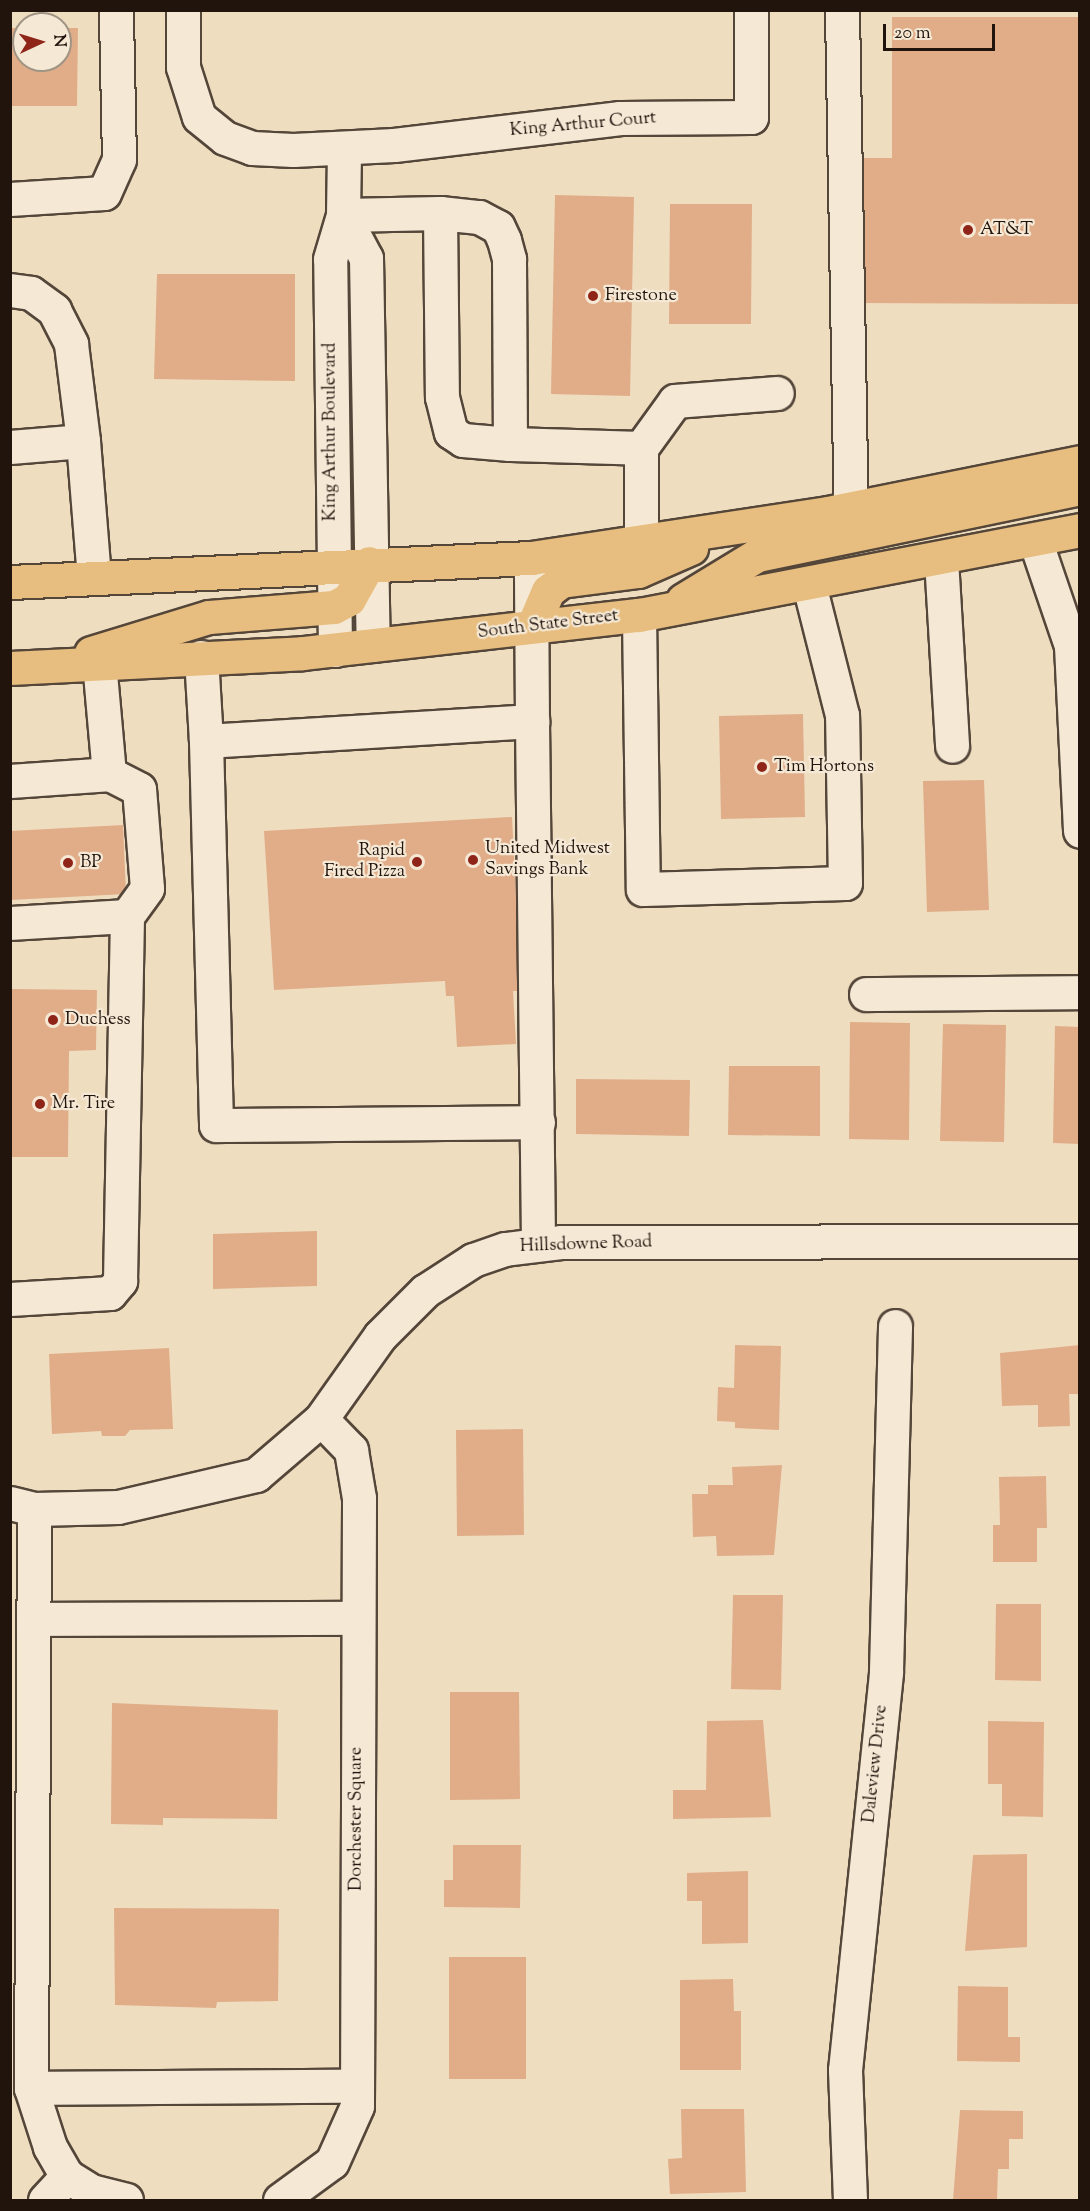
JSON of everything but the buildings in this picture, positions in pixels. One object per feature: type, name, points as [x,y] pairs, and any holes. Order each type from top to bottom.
[{"type":"main road","points":[[10,582],[332,567],[369,563],[531,558],[734,529],[1080,462]]},
{"type":"main road","points":[[652,612],[758,555],[1080,488]]},
{"type":"main road","points":[[533,626],[548,591],[561,581],[638,571],[734,529]]},
{"type":"main road","name":"South State Street","points":[[10,668],[335,650],[652,612],[809,585],[1080,530]]},
{"type":"main road","points":[[57,666],[141,634],[209,617],[334,607],[349,599],[369,563]]},
{"type":"street","points":[[10,200],[104,193],[119,159],[116,10]]},
{"type":"street","points":[[183,10],[183,67],[199,117],[225,138],[252,148],[344,150]]},
{"type":"street","name":"King Arthur Court","points":[[344,150],[620,118],[751,117],[750,10]]},
{"type":"street","points":[[842,10],[851,508]]},
{"type":"street","name":"King Arthur Boulevard","points":[[335,650],[332,567],[330,259],[342,214],[344,150]]},
{"type":"street","points":[[440,213],[445,418],[463,440],[510,444],[641,448]]},
{"type":"street","points":[[342,214],[440,213],[479,217],[498,227],[509,259],[510,444]]},
{"type":"street","name":"King Arthur Boulevard","points":[[342,214],[366,258],[369,563],[373,645]]},
{"type":"street","points":[[10,290],[31,293],[54,310],[71,344],[83,441],[94,577]]},
{"type":"street","points":[[641,543],[641,448],[675,401],[777,393]]},
{"type":"street","points":[[10,447],[83,441]]},
{"type":"street","points":[[1035,540],[1075,644],[1080,831]]},
{"type":"street","points":[[531,558],[538,1244]]},
{"type":"street","points":[[942,559],[952,746]]},
{"type":"street","points":[[652,612],[643,889],[845,883],[842,715],[809,585]]},
{"type":"street","points":[[201,657],[206,741],[216,1125],[538,1122]]},
{"type":"street","points":[[99,662],[109,774]]},
{"type":"street","points":[[206,741],[532,721]]},
{"type":"street","points":[[10,781],[109,774],[139,789],[147,888],[127,916],[120,1281],[111,1293],[10,1299]]},
{"type":"street","points":[[10,923],[127,916]]},
{"type":"street","points":[[866,994],[1080,992]]},
{"type":"street","name":"Hillsdowne Road","points":[[22,1506],[118,1507],[220,1487],[256,1475],[321,1419],[380,1336],[425,1291],[473,1260],[538,1244],[1080,1241]]},
{"type":"street","name":"Daleview Drive","points":[[850,2200],[845,2070],[886,1671],[894,1326]]},
{"type":"street","name":"Dorchester Square","points":[[280,2200],[332,2162],[357,2106],[358,1498],[351,1449],[321,1419]]},
{"type":"street","points":[[22,1506],[33,1620],[31,2088],[50,2147],[67,2176],[91,2191],[126,2200]]},
{"type":"street","points":[[33,1620],[358,1618]]},
{"type":"street","points":[[31,2088],[357,2086]]},
{"type":"street","points":[[45,2200],[67,2176]]},
{"type":"place","name":"AT&T","points":[[968,230]]},
{"type":"place","name":"Firestone","points":[[593,296]]},
{"type":"place","name":"Tim Hortons","points":[[762,767]]},
{"type":"place","name":"United Midwest Savings Bank","points":[[473,860]]},
{"type":"place","name":"Rapid Fired Pizza","points":[[417,862]]},
{"type":"place","name":"BP","points":[[68,863]]},
{"type":"place","name":"Duchess","points":[[53,1020]]},
{"type":"place","name":"Mr. Tire","points":[[40,1104]]}]
